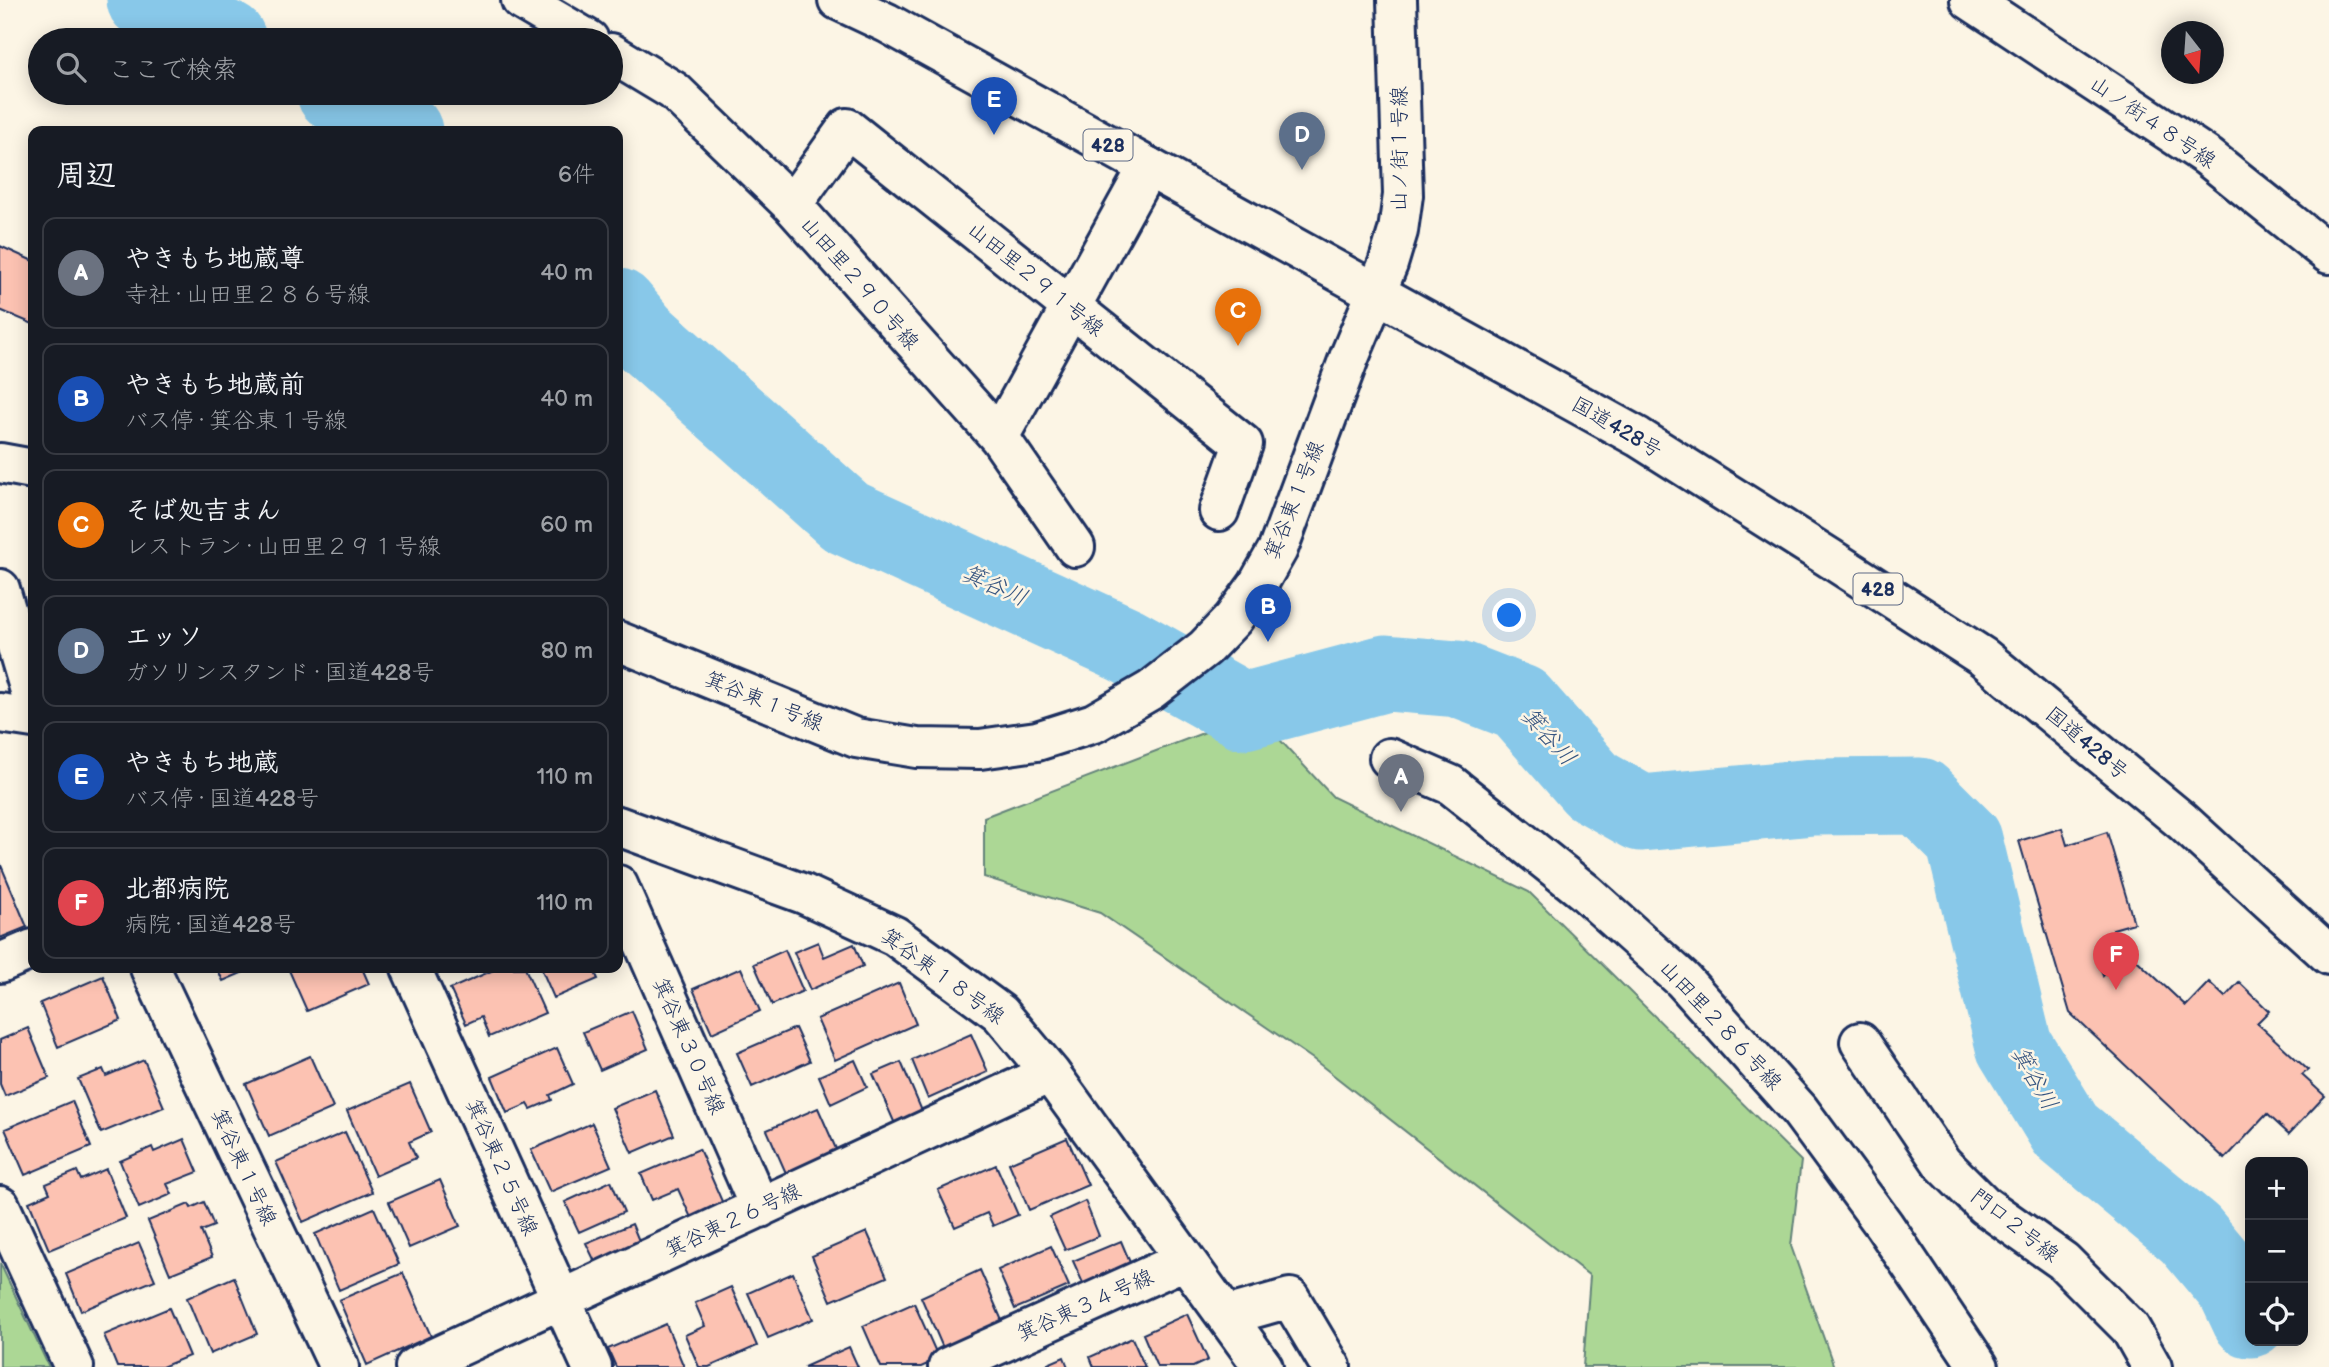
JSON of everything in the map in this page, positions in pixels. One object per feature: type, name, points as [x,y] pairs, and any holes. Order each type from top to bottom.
[{"type":"main road","points":[[521,0],[569,28]]},
{"type":"main road","name":"国道428号","points":[[838,0],[887,23],[1376,295],[1638,437],[1983,657],[2182,821],[2329,955]]},
{"type":"main road","name":"山ノ街１号線","points":[[1376,295],[1398,231],[1403,195],[1397,0]]},
{"type":"main road","name":"山ノ街４８号線","points":[[1970,0],[2208,157],[2329,254]]},
{"type":"main road","name":"山田里２９０号線","points":[[623,60],[674,91],[792,205],[999,437],[1075,547]]},
{"type":"main road","name":"山田里２９１号線","points":[[792,205],[847,128],[1243,444],[1219,511]]},
{"type":"main road","points":[[999,437],[1148,167]]},
{"type":"main road","name":"箕谷東１号線","points":[[623,642],[856,738],[918,748],[980,749],[1037,741],[1094,723],[1151,690],[1205,648],[1233,619],[1257,586],[1278,549],[1349,358],[1376,295]]},
{"type":"main road","points":[[0,463],[28,468]]},
{"type":"main road","points":[[0,589],[28,684]]},
{"type":"main road","points":[[0,713],[28,717]]},
{"type":"main road","name":"山田里２８６号線","points":[[1388,758],[1451,785],[1585,892],[1683,980],[1800,1111],[1884,1225],[1979,1367]]},
{"type":"main road","name":"箕谷東１８号線","points":[[623,828],[804,894],[895,936],[1000,1013],[1051,1073],[1263,1367]]},
{"type":"main road","name":"箕谷東３０号線","points":[[623,896],[760,1208]]},
{"type":"main road","points":[[0,963],[28,951]]},
{"type":"main road","name":"箕谷東１号線","points":[[152,973],[338,1367]]},
{"type":"main road","name":"箕谷東２５号線","points":[[413,973],[592,1367]]},
{"type":"main road","name":"門口２号線","points":[[1860,1042],[1942,1163],[1985,1206],[2063,1261],[2130,1328],[2152,1367]]},
{"type":"main road","name":"箕谷東２６号線","points":[[415,1367],[1051,1073]]},
{"type":"main road","points":[[0,1206],[74,1367]]},
{"type":"main road","name":"箕谷東３４号線","points":[[948,1367],[1185,1260]]},
{"type":"main road","points":[[1226,1316],[1290,1298],[1331,1367]]},
{"type":"green space","points":[[1255,713],[1333,797],[1529,892],[1801,1161],[1791,1246],[1834,1367],[1583,1367],[1590,1276],[1313,1059],[1100,913],[984,877],[984,817]]},
{"type":"green space","points":[[0,1263],[49,1367],[0,1367]]},
{"type":"building","points":[[0,246],[28,259],[28,322],[0,310]]},
{"type":"building","points":[[2062,828],[2067,845],[2107,832],[2134,923],[2113,929],[2117,941],[2094,948],[2103,976],[2127,951],[2186,1006],[2209,982],[2225,997],[2239,982],[2269,1011],[2257,1023],[2308,1070],[2302,1075],[2325,1096],[2289,1134],[2267,1114],[2225,1159],[2070,1013],[2019,841]]},
{"type":"building","points":[[0,863],[27,927],[0,938]]},
{"type":"building","points":[[818,942],[824,957],[854,944],[863,966],[810,990],[794,952]]},
{"type":"building","points":[[785,950],[803,991],[772,1005],[754,964]]},
{"type":"building","points":[[741,968],[760,1011],[712,1033],[693,989]]},
{"type":"building","points":[[219,973],[241,973],[223,981]]},
{"type":"building","points":[[290,973],[364,973],[369,984],[307,1011]]},
{"type":"building","points":[[487,973],[527,973],[545,1013],[489,1037],[481,1017],[466,1024],[450,989]]},
{"type":"building","points":[[543,973],[595,973],[598,979],[554,998]]},
{"type":"building","points":[[103,976],[121,1020],[58,1047],[40,1003]]},
{"type":"building","points":[[899,983],[916,1024],[835,1060],[817,1019]]},
{"type":"building","points":[[632,1011],[648,1049],[600,1070],[583,1032]]},
{"type":"building","points":[[28,1028],[49,1078],[5,1096],[0,1084],[0,1040]]},
{"type":"building","points":[[795,1028],[810,1061],[752,1087],[737,1053]]},
{"type":"building","points":[[971,1034],[988,1072],[928,1099],[912,1060]]},
{"type":"building","points":[[557,1048],[573,1084],[550,1095],[552,1100],[531,1109],[528,1104],[507,1113],[492,1077]]},
{"type":"building","points":[[310,1056],[333,1108],[269,1136],[246,1084]]},
{"type":"building","points":[[144,1060],[164,1107],[101,1133],[78,1079],[103,1069],[106,1076]]},
{"type":"building","points":[[855,1060],[867,1087],[831,1104],[819,1076]]},
{"type":"building","points":[[901,1062],[922,1111],[895,1124],[873,1074]]},
{"type":"building","points":[[410,1084],[431,1132],[409,1142],[416,1158],[375,1176],[347,1111]]},
{"type":"building","points":[[655,1090],[674,1135],[632,1153],[612,1108]]},
{"type":"building","points":[[72,1101],[91,1147],[25,1175],[5,1129]]},
{"type":"building","points":[[818,1108],[840,1158],[789,1180],[767,1130]]},
{"type":"building","points":[[592,1123],[611,1166],[550,1192],[531,1150]]},
{"type":"building","points":[[345,1132],[372,1192],[303,1222],[276,1162]]},
{"type":"building","points":[[1067,1138],[1088,1185],[1029,1210],[1009,1163]]},
{"type":"building","points":[[184,1139],[198,1172],[167,1184],[172,1194],[139,1208],[120,1161],[152,1147],[154,1152]]},
{"type":"building","points":[[699,1149],[724,1206],[692,1220],[678,1189],[652,1200],[641,1174]]},
{"type":"building","points":[[996,1165],[1018,1215],[993,1226],[987,1213],[955,1227],[938,1190]]},
{"type":"building","points":[[106,1169],[126,1218],[49,1250],[29,1202],[50,1193],[46,1184],[77,1171],[81,1180]]},
{"type":"building","points":[[440,1180],[460,1226],[409,1248],[389,1202]]},
{"type":"building","points":[[611,1181],[624,1212],[579,1232],[565,1202]]},
{"type":"building","points":[[1085,1201],[1099,1236],[1065,1250],[1050,1217]]},
{"type":"building","points":[[204,1202],[214,1226],[201,1231],[212,1257],[170,1274],[148,1221],[189,1204],[191,1208]]},
{"type":"building","points":[[374,1208],[399,1264],[339,1290],[315,1234]]},
{"type":"building","points":[[632,1224],[644,1253],[600,1272],[586,1243]]},
{"type":"building","points":[[867,1232],[887,1277],[831,1301],[812,1256]]},
{"type":"building","points":[[1121,1241],[1134,1272],[1087,1292],[1073,1261]]},
{"type":"building","points":[[139,1243],[155,1280],[81,1311],[66,1274]]},
{"type":"building","points":[[1051,1246],[1069,1286],[1015,1309],[998,1270]]},
{"type":"building","points":[[980,1270],[1003,1323],[943,1348],[921,1297]]},
{"type":"building","points":[[403,1273],[431,1336],[367,1365],[339,1300]]},
{"type":"building","points":[[793,1273],[813,1319],[768,1338],[748,1293]]},
{"type":"building","points":[[234,1277],[257,1334],[210,1354],[187,1298]]},
{"type":"building","points":[[731,1287],[757,1346],[709,1367],[699,1367],[685,1335],[705,1326],[695,1303]]},
{"type":"building","points":[[914,1303],[939,1359],[921,1367],[881,1367],[863,1326]]},
{"type":"building","points":[[169,1308],[189,1356],[162,1367],[117,1367],[104,1335]]},
{"type":"building","points":[[1187,1314],[1208,1360],[1193,1367],[1157,1367],[1143,1334]]},
{"type":"building","points":[[666,1324],[684,1367],[616,1367],[608,1349]]},
{"type":"building","points":[[1132,1338],[1145,1367],[1094,1367],[1090,1357]]},
{"type":"building","points":[[849,1347],[858,1367],[804,1367]]},
{"type":"building","points":[[1064,1357],[1068,1367],[1041,1367]]},
{"type":"waterway","name":"箕谷川","points":[[145,0],[203,28]]},
{"type":"waterway","name":"箕谷川","points":[[357,105],[395,126]]},
{"type":"waterway","name":"箕谷川","points":[[623,313],[641,334],[846,517],[1126,645],[1244,711],[1386,673],[1458,679],[1520,703],[1593,786],[1641,813],[1813,797],[1920,796],[1964,840],[2014,1046],[2066,1131],[2190,1234],[2236,1289],[2245,1308]]},
{"type":"place","name":"やきもち地蔵","points":[[994,135]]},
{"type":"place","name":"エッソ","points":[[1302,170]]},
{"type":"place","name":"そば処吉まん","points":[[1238,346]]},
{"type":"place","name":"やきもち地蔵前","points":[[1268,642]]},
{"type":"place","name":"やきもち地蔵尊","points":[[1401,812]]},
{"type":"place","name":"北都病院","points":[[2116,990]]}]
